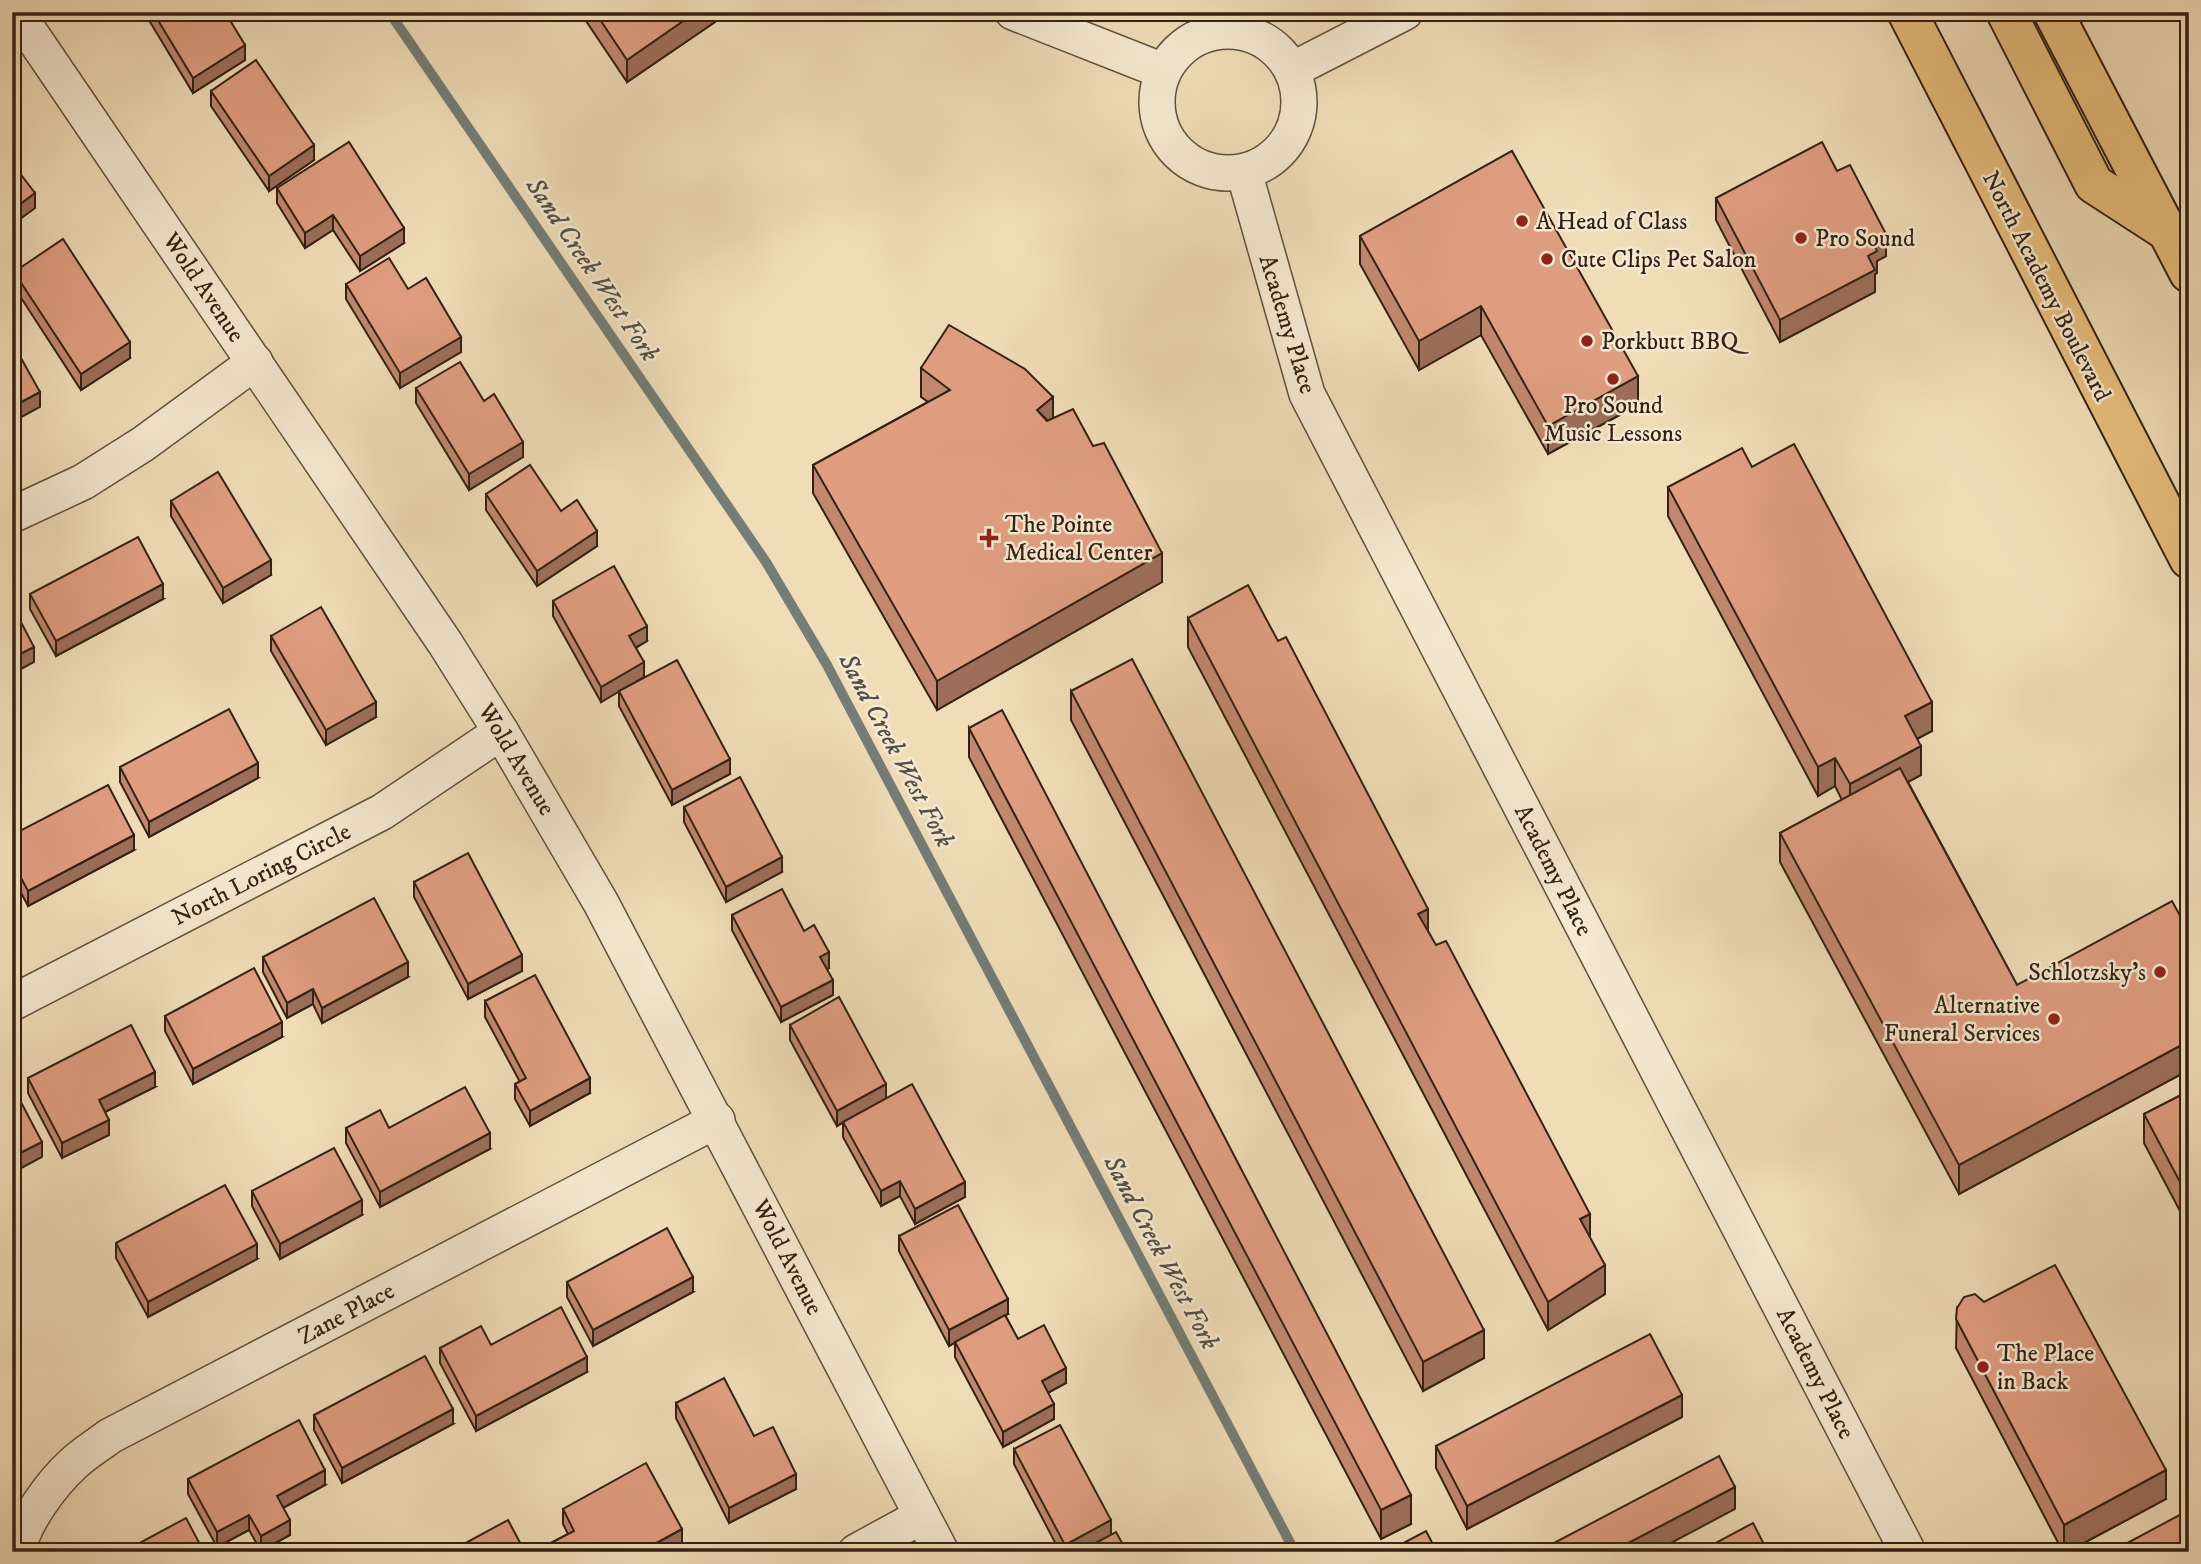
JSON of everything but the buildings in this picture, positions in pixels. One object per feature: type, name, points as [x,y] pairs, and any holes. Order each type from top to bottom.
[{"type":"highway","name":"North Academy Boulevard","points":[[1906,12],[2189,559]]},
{"type":"highway","points":[[2006,12],[2094,184],[2167,231]]},
{"type":"highway","points":[[2053,12],[2189,273]]},
{"type":"street","name":"Wold Avenue","points":[[16,12],[445,643],[501,732],[601,903],[941,1552]]},
{"type":"street","points":[[1013,12],[1163,71]]},
{"type":"street","points":[[1292,70],[1405,12]]},
{"type":"street","points":[[1233,30],[1257,36],[1278,50],[1292,70],[1299,95],[1297,121],[1286,144],[1267,161],[1244,172],[1216,173],[1192,164],[1173,148],[1161,127],[1156,94],[1163,71],[1177,51],[1197,37],[1233,30]]},
{"type":"street","name":"Academy Place","points":[[1244,172],[1307,394],[1908,1552]]},
{"type":"street","points":[[12,515],[83,482],[123,457],[255,362]]},
{"type":"street","name":"North Loring Circle","points":[[12,1003],[382,812],[501,732]]},
{"type":"street","name":"Zane Place","points":[[17,1552],[19,1541],[43,1499],[73,1463],[110,1436],[717,1120]]},
{"type":"street","points":[[856,1552],[922,1517]]},
{"type":"waterway","name":"Sand Creek West Fork","points":[[389,12],[766,562],[827,665],[1295,1552]]},
{"type":"place","name":"A Head of Class","points":[[1522,221]]},
{"type":"place","name":"Pro Sound","points":[[1801,238]]},
{"type":"place","name":"Cute Clips Pet Salon","points":[[1547,259]]},
{"type":"place","name":"Porkbutt BBQ","points":[[1587,341]]},
{"type":"place","name":"Pro Sound Music Lessons","points":[[1613,379]]},
{"type":"place","name":"The Pointe Medical Center","points":[[989,538]]},
{"type":"place","name":"Schlotzsky's","points":[[2160,972]]},
{"type":"place","name":"Alternative Funeral Services","points":[[2054,1019]]},
{"type":"place","name":"The Place in Back","points":[[1983,1367]]}]
